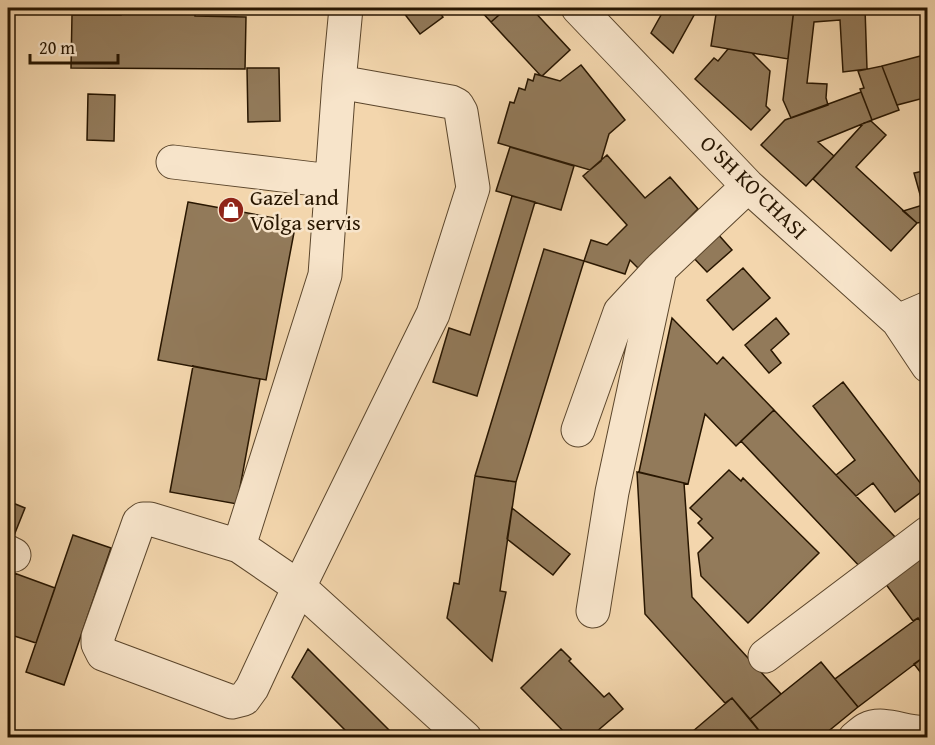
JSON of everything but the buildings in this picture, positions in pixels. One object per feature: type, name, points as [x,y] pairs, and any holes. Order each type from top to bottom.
[{"type":"street","points":[[239,546],[324,275],[346,8]]},
{"type":"street","name":"O'SH KO'CHASI","points":[[578,8],[748,186],[913,314],[927,366]]},
{"type":"street","points":[[339,82],[451,102],[457,105],[462,112],[473,188],[433,314],[299,587],[252,688],[244,699],[232,702],[103,654],[98,644],[98,637],[139,522],[143,519],[150,519],[239,546],[299,587],[465,738]]},
{"type":"street","points":[[173,162],[331,181]]},
{"type":"street","points":[[578,430],[620,312],[660,269],[748,186]]},
{"type":"street","points":[[593,611],[612,492],[660,269]]},
{"type":"street","points":[[765,656],[927,533]]},
{"type":"street","points":[[855,738],[868,728],[892,726],[909,732],[927,732]]},
{"type":"place","name":"Gazel and Volga servis","points":[[231,210]]}]
